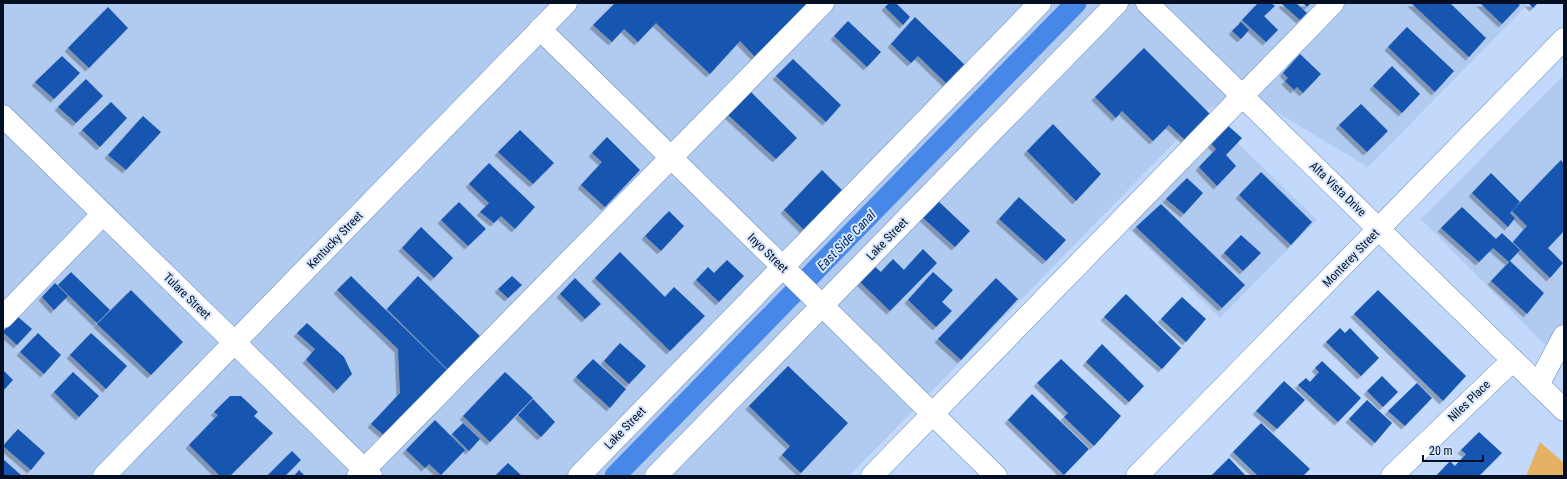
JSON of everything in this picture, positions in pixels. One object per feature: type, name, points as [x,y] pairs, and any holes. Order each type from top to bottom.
[{"type":"street","name":"Kentucky Street","points":[[104,476],[566,3]]},
{"type":"street","points":[[365,474],[823,3]]},
{"type":"street","name":"Lake Street","points":[[579,476],[1040,3]]},
{"type":"street","name":"Lake Street","points":[[656,476],[1117,3]]},
{"type":"street","name":"Alta Vista Drive","points":[[1147,3],[1564,410]]},
{"type":"street","points":[[872,476],[1333,3]]},
{"type":"street","name":"Inyo Street","points":[[540,29],[996,476]]},
{"type":"street","name":"Monterey Street","points":[[1137,476],[1564,39]]},
{"type":"street","name":"Tulare Street","points":[[3,116],[235,343],[365,474]]},
{"type":"street","points":[[3,317],[103,214]]},
{"type":"street","points":[[1538,385],[1564,336]]},
{"type":"street","name":"Niles Place","points":[[1392,476],[1513,360]]},
{"type":"shaded area","points":[[3,3],[1529,3],[1368,167],[1243,92],[1205,111],[849,476],[3,476]]},
{"type":"shaded area","points":[[1564,75],[1564,343],[1557,357],[1421,219]]},
{"type":"shaded area","points":[[1218,124],[1317,220],[1220,318],[1122,222]]},
{"type":"shaded area","points":[[1540,442],[1564,463],[1564,476],[1526,476]]},
{"type":"building","points":[[615,3],[811,3],[757,59],[740,41],[710,74],[656,23],[638,42],[624,29],[612,42],[593,25]]},
{"type":"building","points":[[889,3],[896,3],[910,17],[903,25],[885,7]]},
{"type":"building","points":[[1258,3],[1271,3],[1275,6],[1264,16],[1278,30],[1266,42],[1242,20]]},
{"type":"building","points":[[1296,3],[1307,13],[1300,20],[1282,4]]},
{"type":"building","points":[[1303,3],[1311,3],[1307,7]]},
{"type":"building","points":[[1411,3],[1450,3],[1486,38],[1469,57]]},
{"type":"building","points":[[1480,3],[1517,3],[1520,5],[1502,24]]},
{"type":"building","points":[[1528,3],[1538,3],[1533,8]]},
{"type":"building","points":[[108,7],[128,28],[89,68],[68,48]]},
{"type":"building","points":[[915,17],[965,65],[947,84],[918,56],[911,63],[891,44]]},
{"type":"building","points":[[848,21],[881,52],[867,67],[834,36]]},
{"type":"building","points":[[1241,22],[1249,30],[1241,39],[1232,31]]},
{"type":"building","points":[[1407,27],[1454,71],[1435,92],[1388,47]]},
{"type":"building","points":[[1144,48],[1210,114],[1185,140],[1169,125],[1153,141],[1122,111],[1116,118],[1095,97]]},
{"type":"building","points":[[1300,54],[1321,74],[1303,93],[1297,87],[1294,90],[1285,81],[1288,78],[1283,73]]},
{"type":"building","points":[[62,56],[80,73],[54,99],[35,82]]},
{"type":"building","points":[[793,59],[841,105],[826,122],[776,76]]},
{"type":"building","points":[[1392,66],[1420,94],[1402,113],[1373,86]]},
{"type":"building","points":[[86,79],[103,96],[76,123],[58,107]]},
{"type":"building","points":[[750,91],[797,138],[776,159],[727,114]]},
{"type":"building","points":[[111,102],[127,118],[100,147],[82,130]]},
{"type":"building","points":[[1361,104],[1388,131],[1367,152],[1339,125]]},
{"type":"building","points":[[143,116],[161,132],[126,170],[108,155]]},
{"type":"building","points":[[1225,123],[1242,138],[1226,155],[1236,166],[1217,186],[1199,167],[1216,149],[1209,141]]},
{"type":"building","points":[[1053,124],[1101,174],[1076,201],[1027,151]]},
{"type":"building","points":[[520,130],[554,163],[533,184],[498,152]]},
{"type":"building","points":[[607,137],[640,170],[605,207],[581,185],[602,162],[592,153]]},
{"type":"building","points":[[1561,160],[1564,164],[1564,231],[1548,248],[1563,263],[1550,278],[1513,242],[1527,226],[1512,211]]},
{"type":"building","points":[[489,163],[535,207],[515,229],[501,216],[494,223],[480,212],[489,203],[469,184]]},
{"type":"building","points":[[822,170],[842,190],[804,230],[784,210]]},
{"type":"building","points":[[1261,172],[1312,222],[1291,245],[1239,195]]},
{"type":"building","points":[[1491,173],[1520,202],[1510,213],[1515,218],[1508,227],[1472,193]]},
{"type":"building","points":[[1187,178],[1203,193],[1184,214],[1166,199]]},
{"type":"building","points":[[1019,197],[1066,240],[1046,261],[999,219]]},
{"type":"building","points":[[936,199],[970,231],[955,247],[921,216]]},
{"type":"building","points":[[459,202],[486,229],[468,246],[441,220]]},
{"type":"building","points":[[1161,204],[1245,285],[1222,308],[1136,227]]},
{"type":"building","points":[[1462,207],[1496,239],[1502,233],[1520,250],[1509,262],[1493,248],[1479,262],[1441,228]]},
{"type":"building","points":[[669,211],[684,226],[661,251],[645,236]]},
{"type":"building","points":[[421,227],[453,258],[434,278],[402,248]]},
{"type":"building","points":[[1241,235],[1261,253],[1243,271],[1224,253]]},
{"type":"building","points":[[923,249],[937,263],[890,311],[858,280],[873,265],[881,272],[893,259],[904,270]]},
{"type":"building","points":[[620,252],[665,297],[674,287],[705,316],[670,351],[595,278]]},
{"type":"building","points":[[727,260],[744,276],[719,302],[696,280],[708,267],[714,273]]},
{"type":"building","points":[[1510,261],[1544,293],[1527,314],[1491,281]]},
{"type":"building","points":[[71,272],[110,310],[97,323],[58,285]]},
{"type":"building","points":[[933,272],[953,290],[942,302],[952,311],[936,327],[908,300]]},
{"type":"building","points":[[351,276],[448,371],[386,437],[371,424],[400,393],[398,349],[337,290]]},
{"type":"building","points":[[418,276],[481,337],[449,371],[387,309]]},
{"type":"building","points":[[512,276],[522,285],[508,298],[498,289]]},
{"type":"building","points":[[575,278],[601,304],[585,319],[560,294]]},
{"type":"building","points":[[996,278],[1018,299],[961,360],[938,339]]},
{"type":"building","points":[[55,283],[68,296],[54,310],[42,297]]},
{"type":"building","points":[[131,290],[183,342],[151,375],[97,324]]},
{"type":"building","points":[[1378,290],[1466,376],[1443,401],[1354,314]]},
{"type":"building","points":[[1126,294],[1181,348],[1162,369],[1104,317]]},
{"type":"building","points":[[1182,297],[1206,319],[1186,342],[1161,319]]},
{"type":"building","points":[[17,316],[32,329],[17,345],[3,332]]},
{"type":"building","points":[[307,323],[344,357],[352,374],[337,390],[306,360],[315,349],[297,333]]},
{"type":"building","points":[[1340,328],[1345,333],[1350,328],[1379,358],[1361,376],[1326,342]]},
{"type":"building","points":[[38,333],[61,355],[44,374],[20,352]]},
{"type":"building","points":[[91,333],[127,366],[106,389],[70,355]]},
{"type":"building","points":[[620,343],[646,366],[629,384],[604,361]]},
{"type":"building","points":[[1102,344],[1144,386],[1129,402],[1086,362]]},
{"type":"building","points":[[593,359],[626,389],[610,408],[576,377]]},
{"type":"building","points":[[1061,359],[1121,416],[1094,446],[1064,417],[1068,413],[1037,383]]},
{"type":"building","points":[[1322,361],[1361,398],[1338,422],[1298,385],[1306,378],[1310,382],[1319,372],[1315,368]]},
{"type":"building","points":[[788,366],[848,423],[801,473],[782,455],[790,446],[749,406]]},
{"type":"building","points":[[3,370],[13,380],[3,391]]},
{"type":"building","points":[[73,372],[99,396],[79,417],[54,392]]},
{"type":"building","points":[[505,372],[533,398],[490,442],[463,416]]},
{"type":"building","points":[[1382,376],[1398,392],[1383,407],[1367,391]]},
{"type":"building","points":[[1284,381],[1305,400],[1277,429],[1256,411]]},
{"type":"building","points":[[1417,383],[1432,398],[1405,426],[1388,411]]},
{"type":"building","points":[[1032,394],[1089,449],[1064,475],[1008,420]]},
{"type":"building","points":[[230,396],[241,396],[258,412],[254,416],[273,433],[230,476],[220,476],[189,445],[218,415],[214,412]]},
{"type":"building","points":[[533,399],[555,422],[541,437],[518,415]]},
{"type":"building","points":[[1367,400],[1392,423],[1375,443],[1349,419]]},
{"type":"building","points":[[435,420],[465,450],[441,475],[429,464],[425,468],[406,450]]},
{"type":"building","points":[[463,423],[480,439],[469,451],[452,434]]},
{"type":"building","points":[[1261,423],[1310,469],[1303,476],[1258,476],[1233,452]]},
{"type":"building","points":[[18,429],[45,453],[31,470],[3,446]]},
{"type":"building","points":[[1479,432],[1502,453],[1479,476],[1436,476],[1450,461],[1455,466],[1466,454],[1461,450]]},
{"type":"building","points":[[292,451],[301,460],[285,476],[267,476]]},
{"type":"building","points":[[1229,458],[1246,476],[1211,476]]},
{"type":"building","points":[[3,459],[22,476],[3,476]]},
{"type":"building","points":[[508,463],[522,476],[495,476]]},
{"type":"building","points":[[299,470],[305,476],[294,476]]},
{"type":"waterway","name":"East Side Canal","points":[[615,476],[1076,3]]}]
